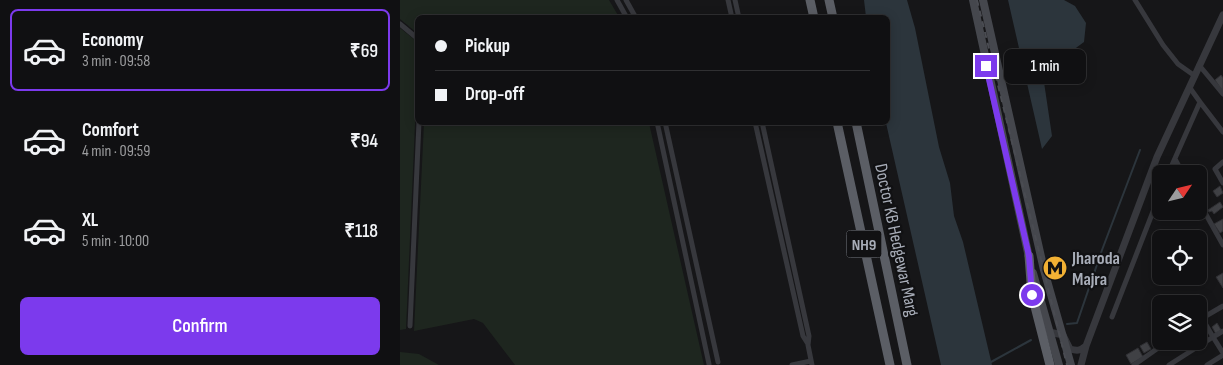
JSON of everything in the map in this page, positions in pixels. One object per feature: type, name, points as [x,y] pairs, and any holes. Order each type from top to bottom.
[{"type":"highway","points":[[810,0],[813,15]]},
{"type":"highway","points":[[830,0],[832,15]]},
{"type":"highway","name":"Doctor KB Hedgewar Marg","points":[[838,125],[890,365]]},
{"type":"highway","name":"Doctor KB Hedgewar Marg","points":[[857,125],[907,365]]},
{"type":"highway","points":[[1029,256],[1032,295],[1050,365]]},
{"type":"main road","points":[[972,0],[1029,256],[1059,365]]},
{"type":"main road","points":[[984,0],[1044,270],[1071,365]]},
{"type":"street","points":[[617,0],[625,15]]},
{"type":"street","points":[[626,0],[634,15]]},
{"type":"street","points":[[728,0],[731,15]]},
{"type":"street","points":[[736,0],[738,15]]},
{"type":"street","points":[[1135,0],[1163,44],[1180,66],[1195,76]]},
{"type":"street","points":[[1081,365],[1086,346],[1157,157],[1223,15]]},
{"type":"street","points":[[400,24],[415,36]]},
{"type":"street","points":[[1200,65],[1223,94]]},
{"type":"street","points":[[1190,88],[1223,132]]},
{"type":"street","points":[[1172,165],[1200,102]]},
{"type":"street","points":[[410,326],[419,125]]},
{"type":"street","points":[[658,125],[709,364]]},
{"type":"street","points":[[666,125],[718,362]]},
{"type":"street","points":[[756,125],[803,336],[808,345]]},
{"type":"street","points":[[763,125],[809,336],[808,345],[811,363],[792,365]]},
{"type":"street","points":[[1175,159],[1178,165]]},
{"type":"street","points":[[1223,162],[1215,169],[1223,183]]},
{"type":"street","points":[[1112,317],[1152,214]]},
{"type":"street","points":[[1208,218],[1223,245]]},
{"type":"street","points":[[1207,315],[1223,306]]},
{"type":"street","points":[[1207,329],[1223,354],[1207,365]]},
{"type":"street","points":[[1169,365],[1223,330]]},
{"type":"street","points":[[1049,332],[1063,335],[1070,349],[1082,350],[1086,346]]},
{"type":"street","points":[[1134,365],[1155,350]]},
{"type":"shaded area","points":[[400,0],[609,0],[618,15],[415,15],[415,31],[400,19]]},
{"type":"shaded area","points":[[864,0],[907,0],[915,28],[939,147],[950,183],[954,216],[963,242],[992,365],[941,365],[886,125],[890,125],[890,15],[866,15]]},
{"type":"shaded area","points":[[1008,0],[1064,0],[1075,6],[1086,23],[1084,42],[1069,53],[1041,62],[1052,136],[1042,149]]},
{"type":"shaded area","points":[[400,28],[415,40],[415,124],[406,329],[400,330]]},
{"type":"shaded area","points":[[424,125],[649,125],[704,365],[515,365],[483,323],[474,319],[414,331]]},
{"type":"shaded area","points":[[400,352],[419,354],[439,365],[400,365]]},
{"type":"building","points":[[1221,75],[1223,78],[1223,92],[1215,80]]},
{"type":"building","points":[[1220,186],[1223,193],[1217,197],[1213,191]]},
{"type":"building","points":[[1220,202],[1223,207],[1214,214],[1208,210]]},
{"type":"building","points":[[1223,219],[1223,231],[1220,233],[1214,224]]},
{"type":"building","points":[[1223,273],[1223,288],[1216,277]]},
{"type":"building","points":[[1217,323],[1221,330],[1216,334],[1212,327]]},
{"type":"building","points":[[1147,342],[1151,349],[1144,353],[1140,346]]},
{"type":"building","points":[[1138,348],[1143,357],[1131,364],[1126,355]]},
{"type":"waterway","points":[[1067,324],[1077,323],[1140,150]]},
{"type":"waterway","points":[[991,362],[1031,340]]},
{"type":"railway","points":[[977,0],[1067,365]]},
{"type":"place","name":"Jharoda Majra","points":[[1055,268]]},
{"type":"route","points":[[986,66],[1029,256],[1032,295]]}]
